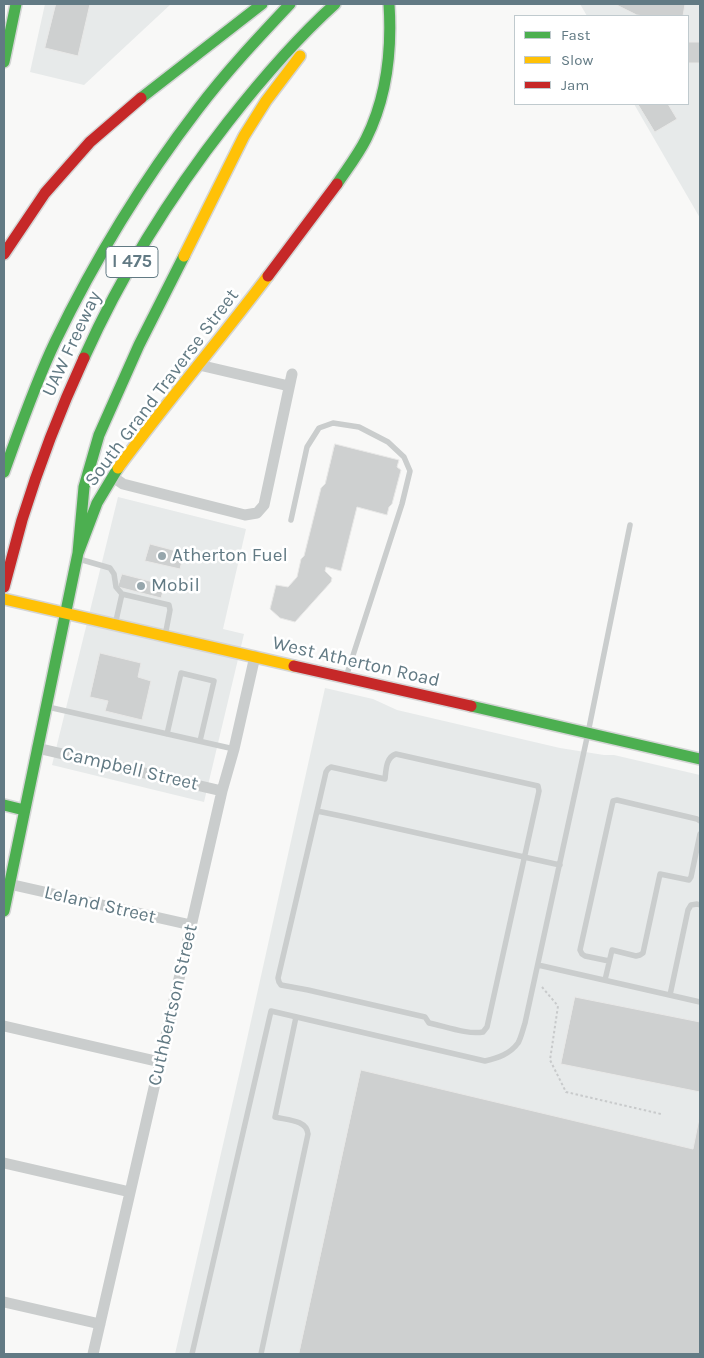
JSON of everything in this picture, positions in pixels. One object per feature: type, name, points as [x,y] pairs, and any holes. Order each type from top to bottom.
[{"type":"main road","points":[[4,62],[6,44],[16,4]]},
{"type":"main road","points":[[4,254],[45,193],[90,142],[127,109],[262,4]]},
{"type":"main road","name":"UAW Freeway","points":[[4,472],[17,434],[65,320],[124,213],[163,155],[210,92],[290,4]]},
{"type":"main road","name":"UAW Freeway","points":[[4,587],[30,493],[63,403],[92,338],[139,250],[196,162],[221,129],[287,51],[335,4]]},
{"type":"main road","points":[[77,555],[84,487],[93,452],[107,414],[139,345],[244,136],[284,76],[341,4]]},
{"type":"main road","name":"South Grand Traverse Street","points":[[4,911],[77,555],[94,510],[106,487],[151,425],[264,283],[349,167],[367,137],[382,96],[388,65],[389,4]]},
{"type":"main road","name":"West Atherton Road","points":[[4,599],[700,759]]},
{"type":"main road","points":[[4,805],[24,810]]},
{"type":"street","points":[[199,365],[289,386]]},
{"type":"street","points":[[113,477],[123,484],[244,515],[257,513],[264,505],[292,374]]},
{"type":"street","name":"Cuthbertson Street","points":[[93,1354],[254,656]]},
{"type":"street","name":"Campbell Street","points":[[37,748],[222,791]]},
{"type":"street","name":"Leland Street","points":[[9,884],[191,925]]},
{"type":"street","points":[[4,1026],[160,1062]]},
{"type":"street","points":[[4,1163],[130,1192]]},
{"type":"street","points":[[4,1302],[100,1324]]},
{"type":"lane","points":[[291,520],[307,447],[319,428],[333,423],[358,427],[388,442],[404,456],[410,471],[402,504],[346,678]]},
{"type":"lane","points":[[192,1354],[271,1011],[485,1061],[500,1058],[518,1042],[525,1023],[560,865],[630,525]]},
{"type":"lane","points":[[77,555],[110,568],[114,574],[116,587],[122,594],[169,605],[170,610],[165,636]]},
{"type":"lane","points":[[115,625],[122,594]]},
{"type":"lane","points":[[167,734],[181,673],[214,681],[200,741]]},
{"type":"lane","points":[[46,707],[234,749]]},
{"type":"lane","points":[[396,754],[538,786],[539,791],[487,1027],[482,1032],[476,1034],[454,1029],[429,1023],[425,1017],[281,985],[278,978],[317,811],[328,769],[331,767],[384,779],[388,759],[391,755],[396,754]]},
{"type":"lane","points":[[609,961],[585,956],[580,950],[612,801],[617,800],[700,821]]},
{"type":"lane","points":[[317,811],[560,865]]},
{"type":"lane","points":[[605,980],[612,950],[636,956],[643,953],[660,874],[688,880],[691,877],[700,834]]},
{"type":"lane","points":[[670,995],[688,910],[691,905],[700,905]]},
{"type":"lane","points":[[538,965],[700,1002]]},
{"type":"lane","points":[[261,1354],[308,1134],[308,1129],[303,1124],[275,1117],[296,1017]]},
{"type":"path","points":[[541,987],[558,1006],[550,1060],[566,1092],[661,1114]]},
{"type":"shaded area","points":[[45,4],[171,4],[84,85],[30,72]]},
{"type":"shaded area","points":[[580,4],[700,4],[700,218],[635,105],[689,105],[689,15],[586,15]]},
{"type":"shaded area","points":[[118,497],[246,529],[223,629],[244,634],[204,802],[52,765]]},
{"type":"shaded area","points":[[325,688],[373,699],[397,710],[560,748],[614,755],[700,775],[700,1354],[175,1354]]},
{"type":"building","points":[[56,4],[90,4],[78,56],[45,48]]},
{"type":"building","points":[[615,4],[685,4],[683,15],[637,15]]},
{"type":"building","points":[[689,42],[700,42],[700,63],[689,63]]},
{"type":"building","points":[[639,105],[669,105],[677,119],[655,132]]},
{"type":"building","points":[[335,444],[399,460],[397,467],[401,470],[392,504],[387,515],[357,507],[341,571],[326,567],[325,571],[332,578],[331,582],[295,622],[280,618],[270,609],[276,585],[288,587],[297,577]]},
{"type":"building","points":[[150,544],[184,553],[180,569],[145,561]]},
{"type":"building","points":[[122,574],[165,585],[161,598],[118,587]]},
{"type":"building","points":[[100,653],[141,663],[138,677],[151,681],[142,720],[105,711],[108,701],[90,697]]},
{"type":"building","points":[[575,997],[700,1022],[700,1092],[561,1064]]},
{"type":"building","points":[[361,1070],[693,1149],[700,1114],[700,1354],[299,1354]]},
{"type":"traffic: fast","points":[[4,62],[16,4]]},
{"type":"traffic: fast","points":[[141,98],[262,4]]},
{"type":"traffic: fast","points":[[4,472],[34,390],[55,342],[86,281],[120,222],[177,137],[209,95],[242,55],[290,4]]},
{"type":"traffic: fast","points":[[84,358],[131,265],[167,206],[228,122],[266,76],[292,46],[335,4]]},
{"type":"traffic: fast","points":[[337,184],[363,145],[379,107],[389,56],[389,4]]},
{"type":"traffic: fast","points":[[78,553],[84,487],[99,435],[139,345],[184,256]]},
{"type":"traffic: fast","points":[[4,911],[78,553],[97,503],[118,468]]},
{"type":"traffic: fast","points":[[471,706],[700,759]]},
{"type":"traffic: fast","points":[[4,805],[24,810]]},
{"type":"traffic: slow","points":[[184,256],[244,136],[266,101],[300,56]]},
{"type":"traffic: slow","points":[[118,468],[268,276]]},
{"type":"traffic: slow","points":[[4,599],[294,666]]},
{"type":"traffic: jam","points":[[4,254],[45,193],[90,142],[141,98]]},
{"type":"traffic: jam","points":[[268,276],[337,184]]},
{"type":"traffic: jam","points":[[4,587],[35,479],[58,418],[84,358]]},
{"type":"traffic: jam","points":[[294,666],[471,706]]},
{"type":"place","name":"Atherton Fuel","points":[[162,556]]},
{"type":"place","name":"Mobil","points":[[141,586]]}]
